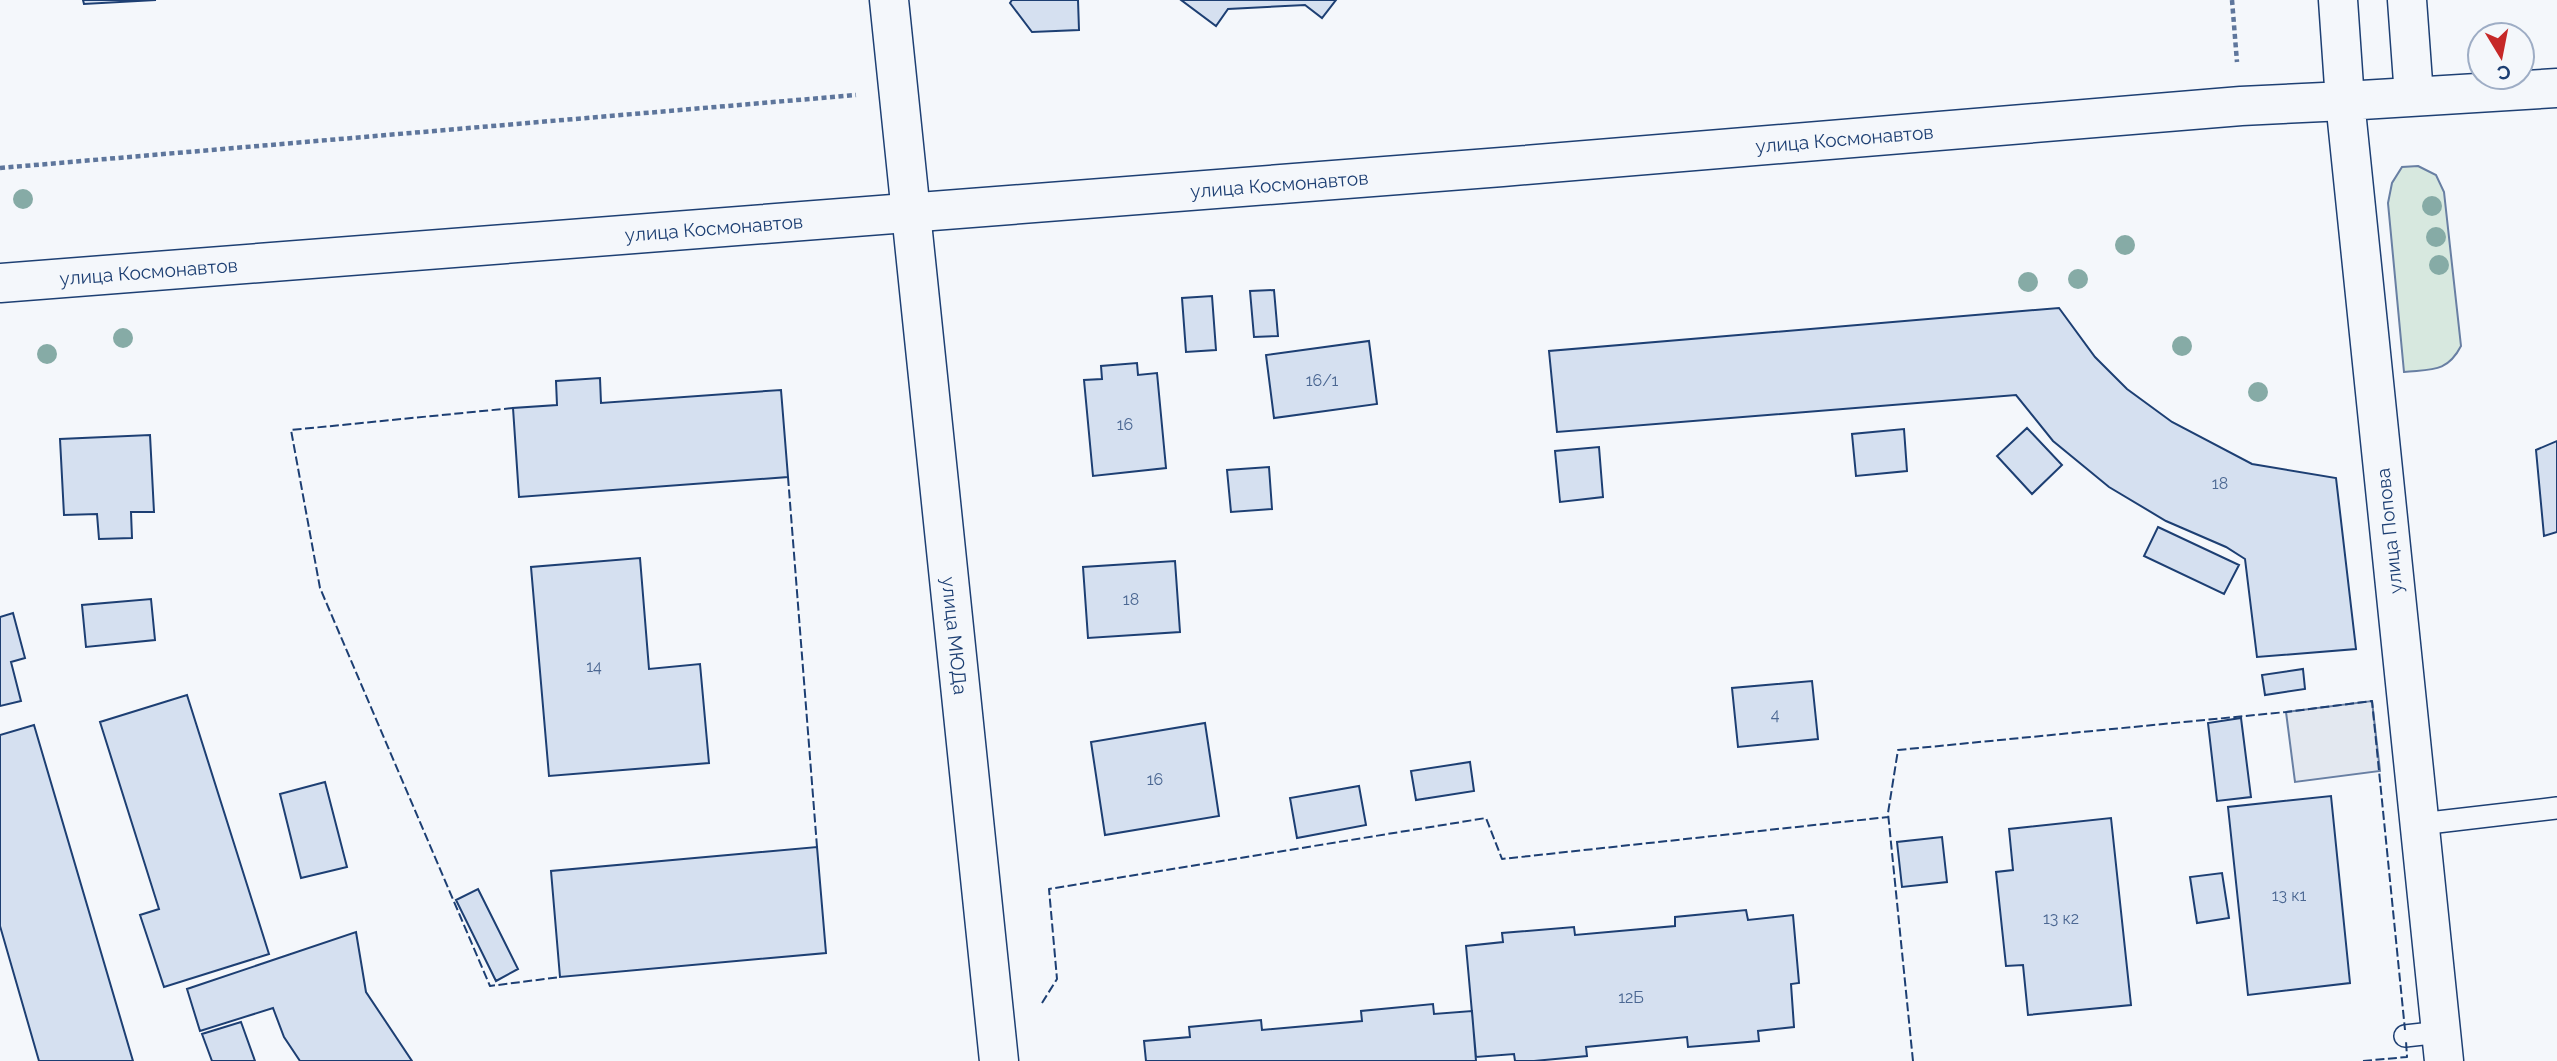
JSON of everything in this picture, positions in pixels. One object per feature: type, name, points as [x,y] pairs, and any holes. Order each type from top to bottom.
[{"type":"main road","name":"улица МЮДа","points":[[889,0],[999,1061]]},
{"type":"main road","name":"улица Попова","points":[[2338,0],[2345,101],[2420,824],[2430,1043]]},
{"type":"main road","points":[[2407,0],[2414,96]]},
{"type":"main road","name":"улица Космонавтов","points":[[0,283],[1502,167],[2241,106],[2557,88]]},
{"type":"lane","points":[[2420,824],[2557,807]]},
{"type":"path","points":[[2232,0],[2241,106]]},
{"type":"path","points":[[0,168],[898,92]]},
{"type":"shaded area","points":[[2418,166],[2436,175],[2444,192],[2461,346],[2456,355],[2444,365],[2430,370],[2404,372],[2388,203],[2392,183],[2402,167]]},
{"type":"shaded area","points":[[2372,701],[2380,771],[2295,782],[2286,712]]},
{"type":"building","points":[[83,0],[156,0],[84,4]]},
{"type":"building","points":[[1012,0],[1078,0],[1079,30],[1032,32],[1010,3]]},
{"type":"building","points":[[1181,0],[1336,0],[1322,18],[1305,5],[1228,9],[1216,26]]},
{"type":"building","points":[[1274,290],[1278,336],[1254,337],[1250,291]]},
{"type":"building","points":[[1212,296],[1216,350],[1186,352],[1182,298]]},
{"type":"building","points":[[2059,308],[2095,357],[2127,389],[2172,422],[2252,464],[2336,478],[2356,649],[2257,657],[2245,559],[2226,547],[2166,521],[2109,487],[2053,441],[2016,395],[1557,432],[1549,351]]},
{"type":"building","points":[[1369,341],[1377,404],[1274,418],[1266,355]]},
{"type":"building","points":[[1137,363],[1138,375],[1157,373],[1166,468],[1093,476],[1084,380],[1102,379],[1101,366]]},
{"type":"building","points":[[600,378],[601,403],[781,390],[788,477],[519,497],[513,408],[557,405],[556,381]]},
{"type":"building","points":[[2027,428],[2062,465],[2032,494],[1997,456]]},
{"type":"building","points":[[1904,429],[1907,471],[1856,476],[1852,434]]},
{"type":"building","points":[[150,435],[154,512],[131,512],[132,538],[99,539],[97,514],[64,515],[60,439]]},
{"type":"building","points":[[2557,441],[2557,532],[2544,536],[2536,450]]},
{"type":"building","points":[[1599,447],[1603,497],[1560,502],[1555,451]]},
{"type":"building","points":[[1269,467],[1272,509],[1231,512],[1227,470]]},
{"type":"building","points":[[2158,527],[2239,565],[2224,594],[2144,556]]},
{"type":"building","points":[[640,558],[649,669],[700,664],[709,763],[549,776],[531,567]]},
{"type":"building","points":[[1175,561],[1180,632],[1088,638],[1083,567]]},
{"type":"building","points":[[151,599],[155,640],[86,647],[82,605]]},
{"type":"building","points":[[13,613],[25,658],[11,662],[21,701],[0,706],[0,617]]},
{"type":"building","points":[[2303,669],[2305,689],[2265,695],[2262,675]]},
{"type":"building","points":[[1812,681],[1818,739],[1738,747],[1732,688]]},
{"type":"building","points":[[187,695],[269,954],[164,987],[140,915],[159,909],[100,722]]},
{"type":"building","points":[[2241,718],[2251,797],[2217,801],[2208,723]]},
{"type":"building","points":[[1205,723],[1219,816],[1105,835],[1091,742]]},
{"type":"building","points":[[34,725],[133,1061],[39,1061],[0,926],[0,735]]},
{"type":"building","points":[[1470,762],[1474,791],[1416,800],[1411,771]]},
{"type":"building","points":[[325,782],[347,867],[301,878],[280,794]]},
{"type":"building","points":[[1359,786],[1366,825],[1297,838],[1290,798]]},
{"type":"building","points":[[2331,796],[2350,983],[2248,995],[2228,807]]},
{"type":"building","points":[[2111,818],[2131,1005],[2028,1015],[2023,965],[2006,966],[1996,872],[2013,870],[2009,829]]},
{"type":"building","points":[[1942,837],[1947,882],[1902,887],[1897,842]]},
{"type":"building","points":[[817,847],[826,953],[560,977],[551,871]]},
{"type":"building","points":[[2222,873],[2229,918],[2197,923],[2190,877]]},
{"type":"building","points":[[478,889],[518,969],[496,981],[456,900]]},
{"type":"building","points":[[1746,910],[1748,920],[1793,915],[1799,983],[1791,984],[1794,1027],[1758,1031],[1759,1041],[1688,1047],[1687,1037],[1586,1047],[1587,1056],[1534,1061],[1515,1061],[1514,1054],[1476,1057],[1466,946],[1503,942],[1502,933],[1574,927],[1575,935],[1675,926],[1675,917]]},
{"type":"building","points":[[356,932],[366,992],[412,1061],[300,1061],[284,1037],[273,1008],[200,1031],[187,989]]},
{"type":"building","points":[[1433,1004],[1434,1014],[1472,1011],[1476,1061],[1146,1061],[1144,1041],[1190,1037],[1189,1027],[1261,1020],[1262,1030],[1362,1021],[1361,1011]]},
{"type":"building","points":[[241,1022],[255,1061],[212,1061],[202,1034]]},
{"type":"fence","points":[[513,408],[291,430],[320,588],[490,986],[560,977]]},
{"type":"fence","points":[[788,477],[817,847]]},
{"type":"fence","points":[[1913,1061],[1888,813],[1898,750],[2372,701],[2405,1030]]},
{"type":"fence","points":[[1042,1003],[1057,979],[1049,889],[1486,818],[1502,859],[1888,817]]},
{"type":"fence","points":[[2363,1061],[2407,1057],[2406,1041]]}]
